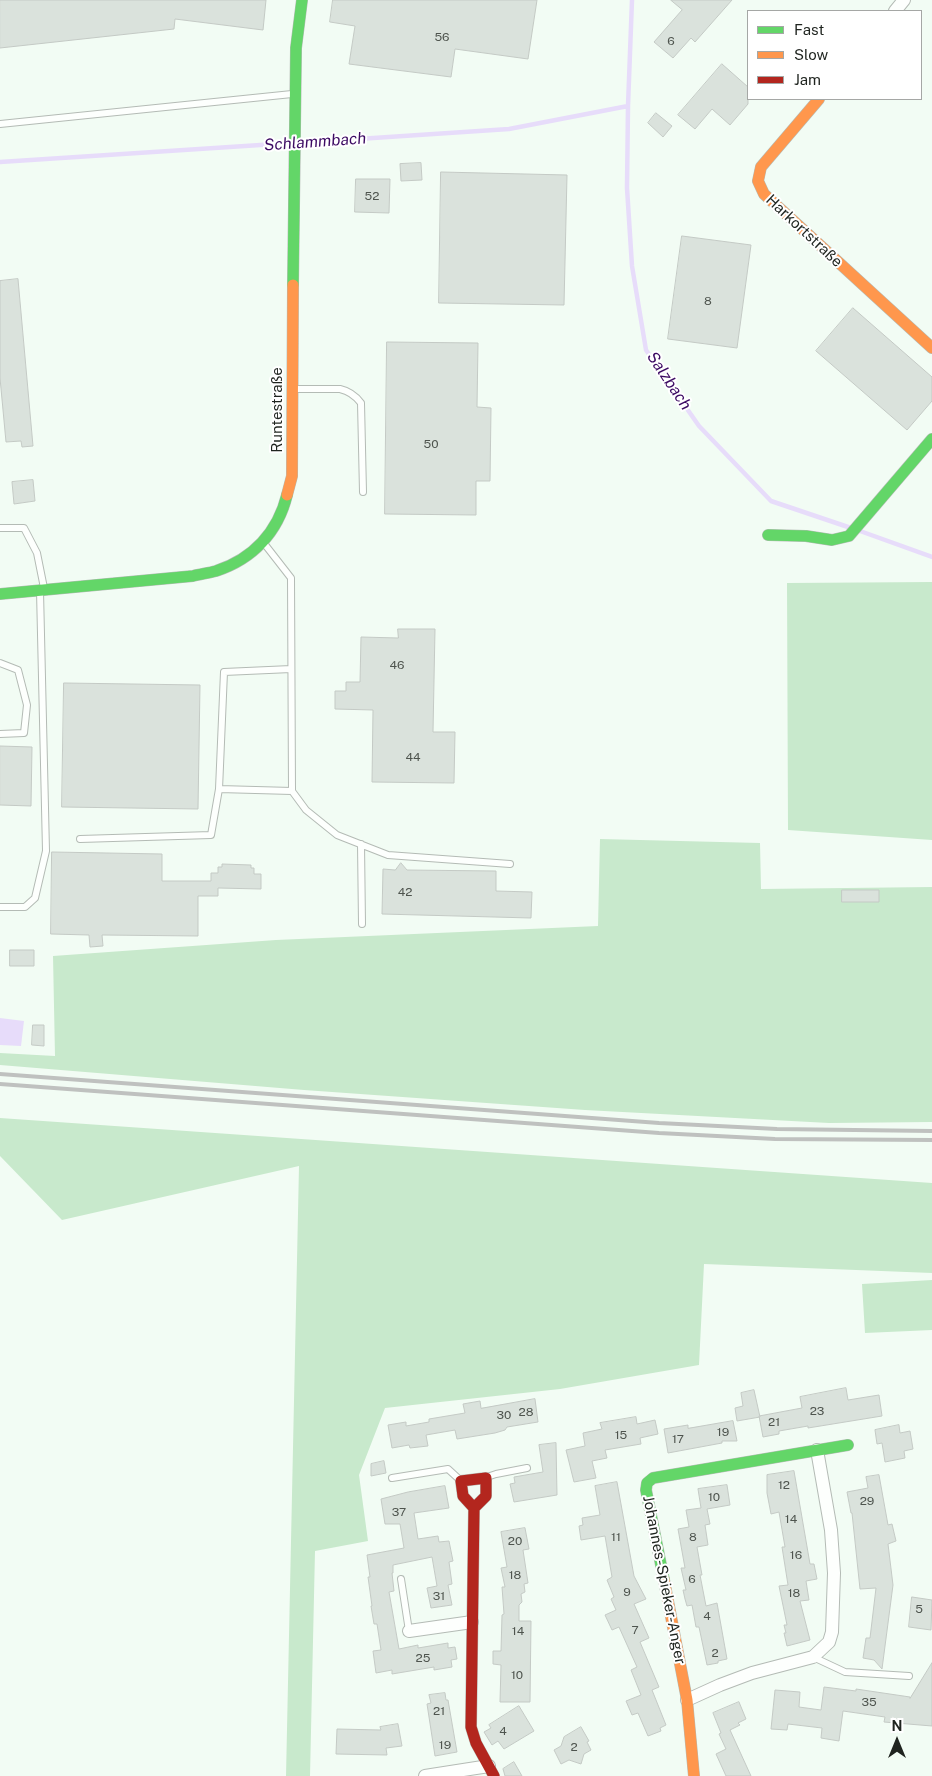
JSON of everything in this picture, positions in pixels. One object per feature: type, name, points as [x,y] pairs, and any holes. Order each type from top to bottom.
[{"type":"street","name":"Runtestraße","points":[[0,594],[193,576],[216,571],[239,560],[263,541],[277,524],[292,476],[294,94],[296,48],[302,0]]},
{"type":"street","points":[[895,10],[904,0]]},
{"type":"street","name":"Harkortstraße","points":[[819,100],[761,167],[758,181],[764,194],[932,348]]},
{"type":"street","points":[[768,535],[806,536],[832,540],[849,536],[932,439]]},
{"type":"street","name":"Johannes-Spieker-Anger","points":[[694,1776],[687,1700],[646,1490],[647,1483],[653,1478],[848,1445]]},
{"type":"street","points":[[687,1700],[752,1673],[813,1657],[829,1642],[832,1632],[834,1573],[831,1530],[817,1450]]},
{"type":"street","points":[[425,1776],[491,1771],[476,1743],[471,1727],[474,1508],[463,1496],[461,1481],[486,1478],[486,1496],[474,1508]]},
{"type":"street","points":[[409,1631],[472,1622]]},
{"type":"lane","points":[[0,124],[294,94]]},
{"type":"lane","points":[[292,388],[340,388],[356,396],[361,403],[363,492]]},
{"type":"lane","points":[[0,528],[24,528],[37,552],[42,589],[46,851],[35,898],[25,907],[0,907]]},
{"type":"lane","points":[[263,541],[291,578],[292,791],[306,810],[337,835],[388,855],[510,864]]},
{"type":"lane","points":[[0,663],[18,670],[27,705],[24,733],[0,734]]},
{"type":"lane","points":[[80,839],[211,835],[219,789],[224,672],[291,668]]},
{"type":"lane","points":[[219,789],[292,791]]},
{"type":"lane","points":[[361,844],[362,924]]},
{"type":"lane","points":[[486,1478],[496,1474],[527,1468]]},
{"type":"lane","points":[[392,1478],[448,1469],[461,1481]]},
{"type":"lane","points":[[401,1579],[409,1631]]},
{"type":"lane","points":[[813,1657],[845,1672],[909,1676]]},
{"type":"green space","points":[[932,582],[932,840],[788,830],[787,583]]},
{"type":"green space","points":[[600,839],[760,843],[761,889],[932,887],[932,1122],[829,1123],[585,1110],[304,1090],[0,1065],[0,1053],[55,1056],[53,956],[276,940],[598,926]]},
{"type":"green space","points":[[0,1118],[932,1183],[932,1273],[704,1264],[699,1365],[560,1389],[385,1408],[359,1475],[368,1541],[315,1551],[310,1776],[286,1776],[299,1166],[62,1220],[0,1156]]},
{"type":"green space","points":[[932,1280],[932,1330],[865,1333],[862,1284]]},
{"type":"shaded area","points":[[0,1018],[24,1021],[21,1046],[0,1045]]},
{"type":"building","points":[[0,0],[266,0],[263,30],[175,19],[174,29],[0,48]]},
{"type":"building","points":[[333,0],[537,0],[528,59],[455,49],[451,77],[349,64],[355,26],[330,22]]},
{"type":"building","points":[[671,0],[732,0],[695,42],[691,38],[673,58],[654,42],[682,10]]},
{"type":"building","points":[[722,64],[747,86],[748,104],[730,125],[712,109],[695,129],[678,115]]},
{"type":"building","points":[[656,113],[672,126],[663,137],[648,123]]},
{"type":"building","points":[[421,163],[422,180],[401,181],[400,164]]},
{"type":"building","points":[[441,172],[567,175],[564,305],[439,303]]},
{"type":"building","points":[[356,179],[390,179],[389,213],[355,212]]},
{"type":"building","points":[[682,236],[751,245],[737,348],[668,339]]},
{"type":"building","points":[[18,279],[33,446],[22,447],[21,441],[6,442],[0,378],[0,281]]},
{"type":"building","points":[[853,308],[932,377],[932,401],[907,430],[816,351]]},
{"type":"building","points":[[387,342],[478,343],[477,407],[491,408],[490,481],[476,481],[476,515],[385,514]]},
{"type":"building","points":[[33,480],[35,501],[14,504],[12,482]]},
{"type":"building","points":[[398,629],[435,629],[433,732],[455,732],[454,783],[372,782],[373,710],[335,709],[335,691],[346,691],[346,682],[360,682],[361,637],[398,638]]},
{"type":"building","points":[[64,683],[200,685],[198,809],[62,807]]},
{"type":"building","points":[[0,746],[32,747],[31,806],[0,805]]},
{"type":"building","points":[[52,852],[162,854],[162,881],[211,881],[211,873],[218,873],[218,867],[222,867],[222,864],[251,865],[251,868],[254,868],[254,874],[261,874],[261,889],[218,888],[218,896],[198,896],[198,936],[102,935],[103,946],[90,947],[89,935],[51,934]]},
{"type":"building","points":[[401,863],[407,870],[496,871],[496,891],[532,892],[531,918],[382,914],[383,869],[395,870]]},
{"type":"building","points":[[842,890],[879,890],[879,902],[842,902]]},
{"type":"building","points":[[10,950],[34,950],[34,966],[10,966]]},
{"type":"building","points":[[33,1025],[44,1025],[44,1046],[32,1045]]},
{"type":"building","points":[[846,1388],[848,1400],[879,1395],[882,1416],[779,1431],[779,1434],[763,1437],[759,1416],[802,1408],[800,1397]]},
{"type":"building","points":[[754,1390],[760,1417],[737,1421],[735,1408],[743,1406],[741,1393]]},
{"type":"building","points":[[535,1399],[538,1422],[507,1427],[505,1430],[495,1433],[457,1439],[455,1430],[426,1435],[428,1446],[410,1448],[409,1445],[392,1448],[388,1425],[406,1422],[406,1426],[429,1422],[429,1419],[465,1413],[463,1404],[480,1401],[481,1408]]},
{"type":"building","points":[[636,1417],[637,1424],[655,1420],[658,1434],[640,1438],[641,1444],[605,1450],[607,1458],[592,1461],[596,1478],[574,1482],[566,1450],[585,1446],[583,1433],[602,1429],[600,1423]]},
{"type":"building","points":[[733,1421],[737,1441],[722,1441],[722,1443],[668,1453],[664,1429],[688,1425],[688,1428]]},
{"type":"building","points":[[899,1425],[900,1433],[910,1431],[913,1449],[904,1451],[905,1458],[885,1462],[882,1443],[877,1444],[875,1430]]},
{"type":"building","points":[[556,1443],[557,1495],[514,1502],[510,1484],[515,1483],[514,1477],[543,1472],[539,1445]]},
{"type":"building","points":[[384,1461],[386,1473],[371,1476],[371,1464]]},
{"type":"building","points":[[794,1471],[810,1564],[814,1564],[817,1579],[806,1581],[809,1600],[800,1601],[810,1640],[787,1646],[784,1625],[787,1625],[779,1586],[788,1585],[782,1547],[785,1547],[779,1512],[771,1514],[767,1493],[767,1475]]},
{"type":"building","points":[[879,1475],[888,1525],[892,1524],[896,1541],[888,1544],[893,1585],[882,1669],[874,1660],[863,1658],[866,1638],[870,1638],[876,1588],[860,1589],[852,1513],[847,1492],[868,1488],[866,1477]]},
{"type":"building","points":[[617,1482],[634,1576],[646,1599],[634,1604],[649,1638],[640,1642],[659,1687],[652,1690],[666,1725],[660,1728],[661,1731],[648,1736],[638,1713],[632,1715],[626,1701],[641,1695],[631,1670],[637,1667],[619,1627],[612,1630],[605,1615],[616,1610],[611,1599],[614,1597],[607,1580],[612,1577],[605,1536],[581,1540],[579,1526],[583,1525],[582,1518],[600,1515],[595,1486]]},
{"type":"building","points":[[727,1485],[730,1505],[707,1509],[710,1524],[705,1525],[708,1545],[697,1547],[706,1606],[717,1603],[727,1659],[707,1665],[692,1605],[687,1606],[683,1590],[686,1590],[681,1568],[685,1568],[678,1529],[689,1527],[686,1510],[701,1508],[698,1489]]},
{"type":"building","points":[[445,1486],[449,1508],[414,1513],[418,1539],[438,1536],[439,1542],[449,1541],[453,1561],[449,1562],[452,1584],[448,1585],[452,1605],[431,1608],[427,1588],[437,1586],[432,1557],[393,1565],[394,1591],[389,1592],[399,1649],[418,1645],[418,1648],[448,1643],[448,1648],[455,1647],[457,1659],[451,1660],[452,1667],[434,1670],[434,1667],[392,1674],[392,1670],[376,1673],[373,1651],[381,1650],[377,1624],[374,1624],[371,1606],[367,1555],[404,1548],[400,1524],[385,1524],[381,1499]]},
{"type":"building","points":[[525,1528],[529,1549],[523,1550],[528,1583],[524,1584],[525,1592],[521,1594],[522,1602],[519,1605],[519,1621],[531,1621],[530,1702],[500,1702],[501,1665],[493,1664],[493,1651],[501,1651],[502,1615],[504,1614],[502,1587],[505,1587],[501,1568],[507,1567],[501,1532]]},
{"type":"building","points":[[912,1597],[932,1600],[931,1630],[909,1627]]},
{"type":"building","points":[[932,1663],[932,1726],[884,1722],[885,1717],[843,1711],[839,1741],[821,1738],[822,1728],[788,1724],[787,1730],[771,1729],[775,1690],[800,1692],[799,1707],[821,1710],[824,1687],[856,1691],[856,1689],[910,1698]]},
{"type":"building","points":[[445,1693],[446,1700],[448,1700],[457,1752],[435,1756],[427,1704],[431,1703],[429,1695]]},
{"type":"building","points":[[739,1702],[746,1719],[738,1723],[740,1725],[730,1730],[751,1776],[726,1776],[716,1754],[726,1749],[713,1713]]},
{"type":"building","points":[[519,1706],[534,1731],[504,1749],[498,1741],[492,1745],[484,1732],[491,1728],[489,1725]]},
{"type":"building","points":[[398,1724],[402,1746],[386,1748],[387,1755],[336,1754],[337,1729],[381,1730],[380,1727]]},
{"type":"building","points":[[581,1727],[589,1741],[587,1742],[591,1750],[584,1754],[581,1764],[569,1760],[561,1764],[554,1750],[561,1746],[564,1737]]},
{"type":"building","points":[[514,1762],[522,1776],[505,1776],[503,1769]]},
{"type":"waterway","name":"Salzbach","points":[[632,0],[627,188],[632,266],[646,350],[699,426],[771,501],[851,528]]},
{"type":"waterway","name":"Schlammbach","points":[[298,143],[509,129],[628,106]]},
{"type":"waterway","name":"Schlammbach","points":[[0,162],[291,143]]},
{"type":"waterway","name":"Salzbach","points":[[860,531],[932,557]]},
{"type":"railway","points":[[0,1074],[659,1123],[777,1129],[932,1131]]},
{"type":"railway","points":[[0,1084],[659,1133],[775,1139],[932,1140]]},
{"type":"traffic: fast","points":[[293,285],[296,48],[302,0]]},
{"type":"traffic: fast","points":[[768,535],[806,536],[832,540],[849,536],[932,439]]},
{"type":"traffic: fast","points":[[0,594],[193,576],[216,571],[241,559],[262,542],[277,521],[287,495]]},
{"type":"traffic: fast","points":[[664,1580],[646,1490],[647,1483],[653,1478],[848,1445]]},
{"type":"traffic: slow","points":[[818,100],[761,167],[758,181],[764,194],[932,348]]},
{"type":"traffic: slow","points":[[287,495],[292,476],[293,285]]},
{"type":"traffic: slow","points":[[664,1580],[687,1700],[694,1776]]},
{"type":"traffic: jam","points":[[474,1508],[486,1496],[486,1478],[461,1481],[463,1496],[474,1508],[471,1727],[476,1743],[494,1776]]}]
